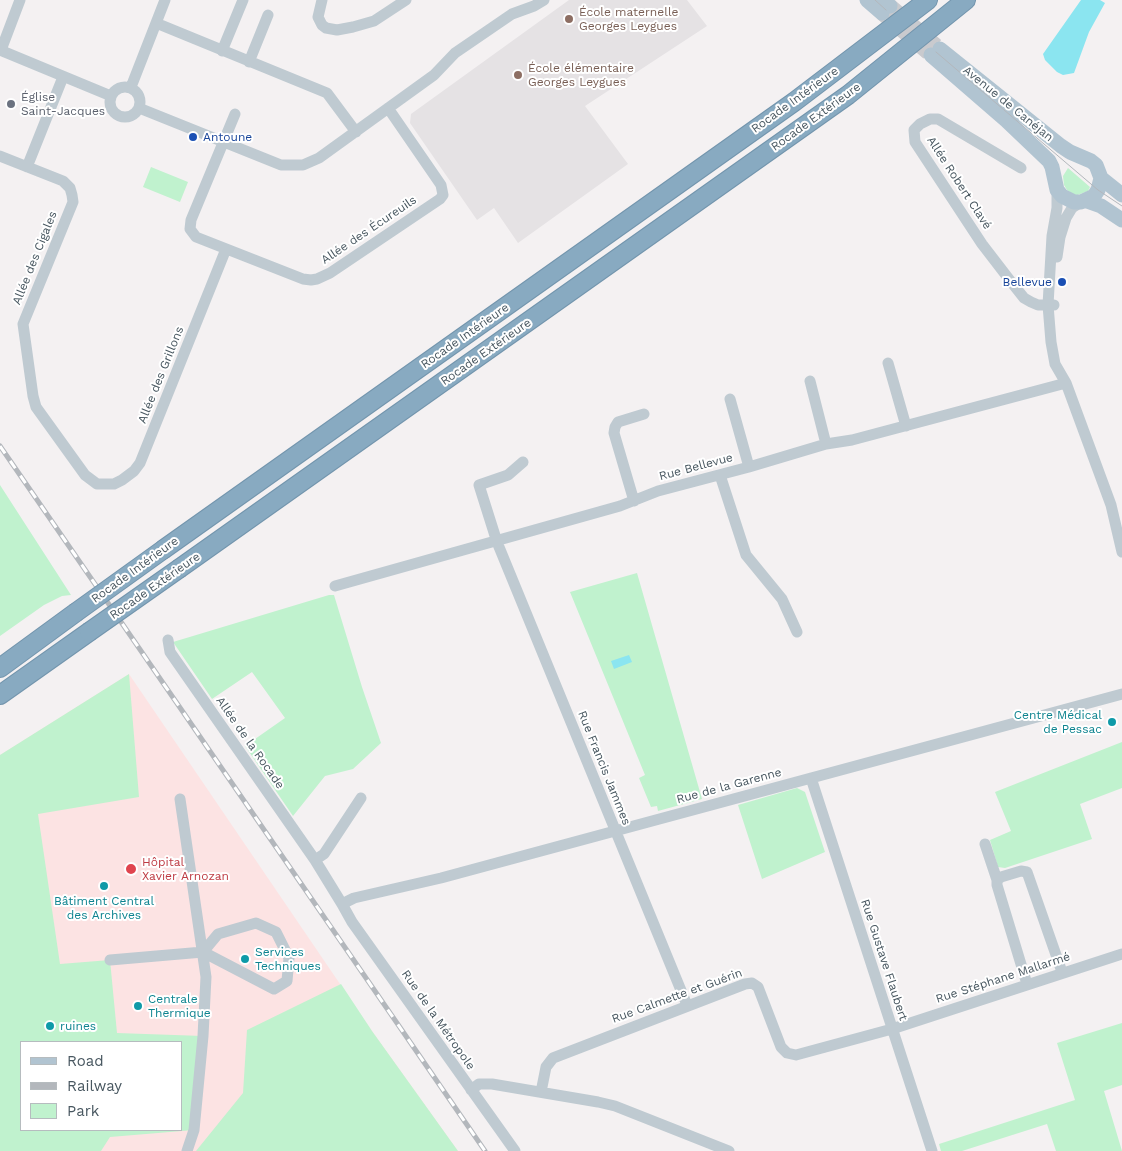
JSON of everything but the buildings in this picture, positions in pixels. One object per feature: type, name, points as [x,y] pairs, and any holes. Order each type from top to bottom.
[{"type":"highway","name":"Rocade Intérieure","points":[[0,668],[794,102],[928,0]]},
{"type":"highway","name":"Rocade Extérieure","points":[[0,695],[848,95],[966,0]]},
{"type":"main road","points":[[867,0],[885,6]]},
{"type":"main road","name":"Avenue de Canéjan","points":[[1056,183],[1049,161],[936,52],[1061,146],[1078,156],[1091,160],[1096,165],[1101,178],[1122,194]]},
{"type":"main road","points":[[1078,156],[1059,165],[1056,183],[1067,200],[1101,206],[1122,220]]},
{"type":"main road","points":[[1084,202],[1094,196],[1098,190],[1101,178]]},
{"type":"street","points":[[20,0],[1,50],[111,96]]},
{"type":"street","points":[[131,87],[165,0]]},
{"type":"street","points":[[222,50],[243,0]]},
{"type":"street","points":[[322,0],[318,17],[326,28],[336,30],[374,21],[406,0]]},
{"type":"street","points":[[139,108],[281,165],[294,166],[311,162],[440,71],[455,53],[512,14],[544,0]]},
{"type":"street","points":[[249,62],[268,15]]},
{"type":"street","points":[[156,23],[327,93],[356,132]]},
{"type":"street","points":[[27,167],[63,76]]},
{"type":"street","points":[[131,87],[139,96],[139,108],[133,115],[120,116],[110,106],[111,96],[119,88],[131,87]]},
{"type":"street","name":"Allée des Écureuils","points":[[235,114],[190,224],[193,234],[196,237],[303,279],[317,279],[330,273],[440,198],[443,192],[441,185],[388,108]]},
{"type":"street","name":"Allée Robert Clavé","points":[[1021,168],[938,119],[930,119],[920,124],[914,130],[915,142],[982,244],[1000,268],[1024,298],[1038,305],[1052,305]]},
{"type":"street","name":"Allée des Cigales","points":[[0,156],[63,181],[70,188],[72,202],[23,324],[36,407],[85,475],[97,484]]},
{"type":"street","points":[[1056,183],[1057,208],[1051,245],[1051,342],[1055,364],[1066,383],[1111,505],[1122,552]]},
{"type":"street","points":[[1052,305],[1062,227],[1069,212],[1084,202]]},
{"type":"street","name":"Allée des Grillons","points":[[97,484],[114,484],[134,471],[140,463],[226,249]]},
{"type":"street","points":[[888,363],[906,426]]},
{"type":"street","points":[[810,381],[826,444]]},
{"type":"street","name":"Rue Bellevue","points":[[335,586],[497,542],[620,506],[658,491],[826,444],[852,440],[1066,383]]},
{"type":"street","points":[[730,399],[749,467]]},
{"type":"street","points":[[634,500],[614,433],[618,422],[644,414]]},
{"type":"street","name":"Rue Francis Jammes","points":[[523,462],[508,475],[479,484],[497,542],[687,1005]]},
{"type":"street","points":[[720,475],[746,555],[782,599],[797,632]]},
{"type":"street","points":[[1111,505],[1122,526]]},
{"type":"street","name":"Allée de la Rocade","points":[[168,640],[170,652],[315,860],[342,904]]},
{"type":"street","name":"Rue de la Garenne","points":[[342,904],[354,898],[450,876],[1122,694]]},
{"type":"street","name":"Rue Gustave Flaubert","points":[[811,778],[932,1151]]},
{"type":"street","points":[[315,860],[324,854],[361,798]]},
{"type":"street","points":[[180,799],[206,977],[204,1036],[194,1130],[187,1151]]},
{"type":"street","points":[[985,844],[1027,984]]},
{"type":"street","points":[[997,880],[1021,871],[1027,872],[1062,972]]},
{"type":"street","name":"Rue de la Métropole","points":[[342,904],[352,922],[515,1151]]},
{"type":"street","points":[[110,960],[203,952],[274,989],[286,981],[289,958],[276,932],[256,923],[218,934],[203,952]]},
{"type":"street","name":"Rue Stéphane Mallarmé","points":[[892,1029],[1122,954]]},
{"type":"street","name":"Rue Calmette et Guérin","points":[[540,1092],[546,1067],[553,1058],[745,984],[752,983],[758,987],[781,1047],[787,1054],[796,1055],[892,1029]]},
{"type":"street","points":[[471,1090],[479,1084],[492,1084],[615,1106],[729,1151]]},
{"type":"shaded area","points":[[569,0],[687,0],[707,26],[585,106],[628,164],[518,243],[494,208],[477,220],[410,123],[411,114]]},
{"type":"shaded area","name":"Hôpital Xavier Arnozan","points":[[129,674],[372,1031],[458,1151],[0,1151],[0,755]]},
{"type":"green space","points":[[151,167],[188,182],[180,202],[143,187]]},
{"type":"green space","points":[[1068,168],[1090,187],[1088,191],[1075,196],[1067,190],[1064,185],[1063,176]]},
{"type":"green space","points":[[0,485],[71,595],[62,596],[44,605],[0,636]]},
{"type":"green space","points":[[637,573],[702,799],[658,811],[657,806],[651,807],[639,778],[645,775],[570,592]]},
{"type":"green space","points":[[334,595],[381,743],[353,769],[325,776],[293,816],[245,746],[285,718],[252,672],[212,699],[173,642]]},
{"type":"green space","points":[[129,674],[139,797],[38,814],[60,964],[110,960],[117,1033],[203,1036],[194,1130],[182,1131],[110,1137],[101,1151],[0,1151],[0,755]]},
{"type":"green space","points":[[1122,742],[1122,788],[1080,804],[1092,839],[1005,868],[998,867],[990,840],[1011,831],[995,792]]},
{"type":"green space","points":[[797,788],[805,792],[825,852],[762,879],[738,805]]},
{"type":"green space","points":[[341,984],[372,1031],[458,1151],[196,1151],[243,1093],[247,1030]]},
{"type":"green space","points":[[1122,1023],[1122,1085],[1104,1091],[1122,1151],[1056,1151],[1047,1124],[962,1151],[941,1151],[939,1144],[1075,1100],[1057,1043]]},
{"type":"water","points":[[1081,0],[1100,0],[1105,3],[1089,32],[1074,73],[1063,75],[1057,72],[1045,60],[1043,54]]},
{"type":"water","points":[[629,655],[632,662],[614,669],[611,661]]},
{"type":"tunnel","points":[[890,6],[940,49]]},
{"type":"tunnel","points":[[882,13],[931,55]]},
{"type":"tram line","points":[[875,0],[886,10]]},
{"type":"tram line","points":[[936,52],[1098,190],[1122,206]]},
{"type":"railway","points":[[0,446],[485,1151]]},
{"type":"place","name":"École maternelle Georges Leygues","points":[[569,19]]},
{"type":"place","name":"École élémentaire Georges Leygues","points":[[518,75]]},
{"type":"place","name":"Église Saint-Jacques","points":[[11,104]]},
{"type":"place","name":"Antoune","points":[[193,137]]},
{"type":"place","name":"Bellevue","points":[[1062,282]]},
{"type":"place","name":"Centre Médical de Pessac","points":[[1112,722]]},
{"type":"place","name":"Hôpital Xavier Arnozan","points":[[131,869]]},
{"type":"place","name":"Bâtiment Central des Archives","points":[[104,886]]},
{"type":"place","name":"Services Techniques","points":[[245,959]]},
{"type":"place","name":"Centrale Thermique","points":[[138,1006]]},
{"type":"place","name":"ruines","points":[[50,1026]]}]
